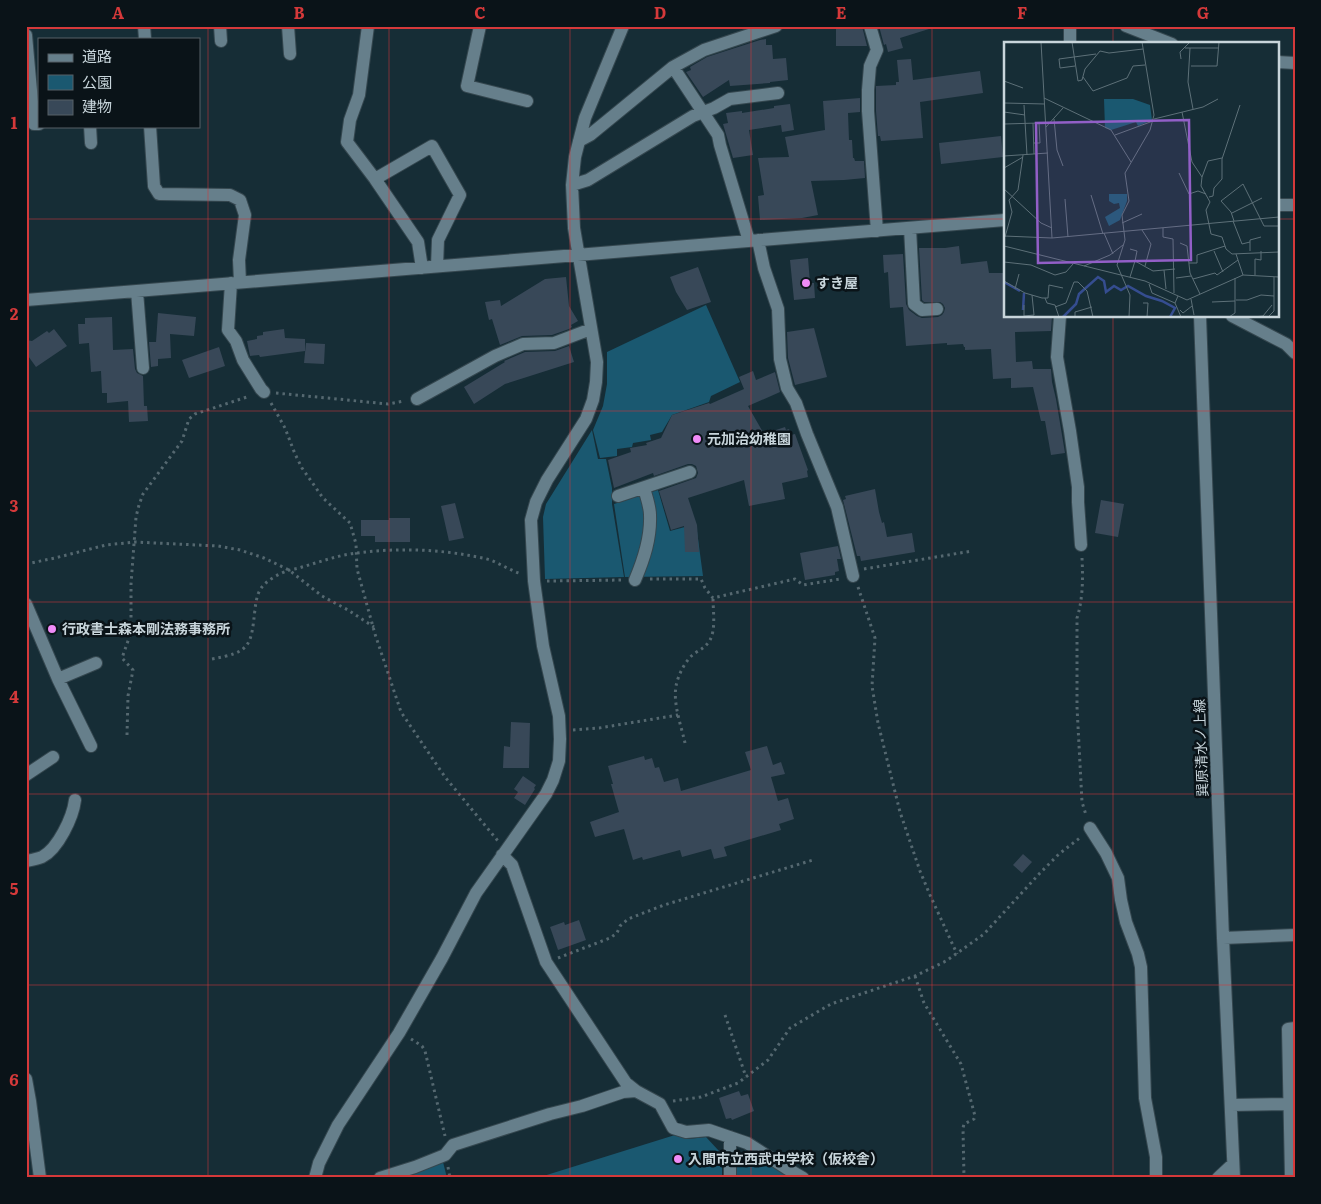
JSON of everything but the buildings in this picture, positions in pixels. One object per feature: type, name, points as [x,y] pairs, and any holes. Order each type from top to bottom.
[{"type":"street","points":[[220,26],[221,42]]},
{"type":"street","points":[[288,26],[290,54]]},
{"type":"street","points":[[368,26],[359,95],[350,120],[348,142],[418,242],[422,268]]},
{"type":"street","points":[[480,26],[468,86],[527,101]]},
{"type":"street","points":[[315,1178],[319,1163],[338,1125],[399,1033],[476,894],[546,794],[559,761],[559,716],[543,646],[534,578],[531,520],[536,502],[547,480],[586,419],[593,400],[597,362],[574,228],[572,185],[579,141],[585,118],[623,26]]},
{"type":"street","points":[[579,141],[590,135],[673,67],[704,50],[776,26]]},
{"type":"street","points":[[870,26],[877,50],[870,66],[868,90],[877,231]]},
{"type":"street","points":[[1070,26],[1070,42]]},
{"type":"street","points":[[1126,26],[1167,42]]},
{"type":"street","points":[[26,35],[34,124],[38,124]]},
{"type":"street","points":[[1278,62],[1295,63]]},
{"type":"street","points":[[673,67],[718,135],[778,308],[780,359],[787,388],[796,403],[837,507],[853,573]]},
{"type":"street","points":[[572,185],[588,180],[693,116],[730,99],[778,93]]},
{"type":"street","points":[[90,128],[92,143]]},
{"type":"street","points":[[150,128],[154,186],[159,194],[230,195],[240,200],[245,215],[228,330],[236,341],[243,360],[264,392]]},
{"type":"street","points":[[375,179],[432,146],[460,196],[438,240],[437,266]]},
{"type":"street","points":[[1278,206],[1295,205]]},
{"type":"street","points":[[26,300],[1004,220]]},
{"type":"street","points":[[910,228],[914,304],[922,310],[937,309]]},
{"type":"street","points":[[137,290],[143,368]]},
{"type":"street","points":[[1060,318],[1057,356],[1078,487],[1081,546]]},
{"type":"street","name":"巽原清水ノ上線","points":[[1200,318],[1222,938],[1234,1178]]},
{"type":"street","points":[[1236,318],[1286,344],[1295,353]]},
{"type":"street","points":[[417,399],[495,356],[523,344],[554,343],[591,330]]},
{"type":"street","points":[[618,496],[690,472]]},
{"type":"street","points":[[635,580],[645,554],[649,533],[650,513],[644,488]]},
{"type":"street","points":[[26,604],[58,679],[92,746]]},
{"type":"street","points":[[58,679],[96,663]]},
{"type":"street","points":[[26,776],[53,757]]},
{"type":"street","points":[[26,861],[42,857],[50,851],[61,836],[74,809],[75,800]]},
{"type":"street","points":[[1090,828],[1106,853],[1118,878],[1126,922],[1141,967],[1145,1098],[1156,1157],[1156,1178]]},
{"type":"street","points":[[504,852],[512,866],[546,962],[626,1082],[636,1091],[660,1104],[673,1128],[686,1132],[709,1130],[747,1143],[803,1178]]},
{"type":"street","points":[[1222,938],[1295,935]]},
{"type":"street","points":[[1291,1178],[1288,1029],[1295,1028]]},
{"type":"street","points":[[26,1079],[40,1178]]},
{"type":"street","points":[[380,1178],[437,1158],[445,1154],[453,1145],[623,1092],[636,1091]]},
{"type":"street","points":[[1230,1105],[1289,1104]]},
{"type":"street","points":[[730,1137],[730,1178]]},
{"type":"street","points":[[1218,1178],[1233,1164]]},
{"type":"path","points":[[126,735],[128,696],[133,670],[122,658],[131,626],[131,584],[136,517],[143,494],[182,441],[189,420],[195,414],[264,392],[388,404],[417,399]]},
{"type":"path","points":[[264,392],[285,428],[294,454],[302,468],[323,498],[350,523],[357,552],[357,569],[401,712],[444,777],[497,840],[504,852]]},
{"type":"path","points":[[26,564],[106,545],[135,542],[218,546],[240,550],[264,558],[289,570],[322,596],[348,610],[374,628]]},
{"type":"path","points":[[660,1104],[701,1097],[738,1083],[768,1060],[790,1028],[812,1015],[831,1004],[915,976],[957,954],[984,934],[1046,866],[1090,828],[1082,802],[1076,707],[1077,618],[1083,576],[1081,546]]},
{"type":"path","points":[[212,659],[238,652],[248,645],[253,634],[256,600],[262,587],[275,577],[289,570],[357,552],[433,551],[453,553],[491,560],[520,574],[534,578],[701,579],[713,598],[713,622],[711,639],[704,648],[690,657],[676,684],[678,715],[685,743]]},
{"type":"path","points":[[713,598],[795,579],[803,585],[853,573],[972,552]]},
{"type":"path","points":[[853,573],[875,638],[872,686],[879,730],[900,812],[923,879],[957,954]]},
{"type":"path","points":[[560,730],[599,728],[678,715]]},
{"type":"path","points":[[546,962],[610,938],[628,918],[664,905],[812,860]]},
{"type":"path","points":[[915,976],[924,1003],[961,1064],[975,1116],[974,1119],[964,1124],[963,1128],[964,1178]]},
{"type":"path","points":[[725,1015],[746,1077]]},
{"type":"path","points":[[399,1033],[414,1040],[425,1051],[446,1138],[452,1147]]},
{"type":"green space","points":[[706,305],[740,382],[711,396],[709,402],[672,415],[662,432],[650,435],[651,440],[633,443],[632,447],[617,449],[617,456],[600,458],[593,430],[603,406],[607,384],[607,352]]},
{"type":"green space","points":[[592,430],[598,459],[606,459],[612,488],[612,504],[624,577],[545,579],[543,517],[546,504]]},
{"type":"green space","points":[[658,490],[670,531],[696,524],[703,576],[625,577],[614,504]]},
{"type":"green space","name":"入間市立西武中学校（仮校舎）","points":[[675,1135],[688,1139],[706,1137],[719,1151],[722,1151],[722,1178],[537,1178]]},
{"type":"green space","points":[[746,1149],[791,1178],[737,1178],[737,1158]]},
{"type":"green space","points":[[443,1162],[447,1178],[402,1178],[415,1174]]},
{"type":"place","name":"すき屋","points":[[806,283]]},
{"type":"place","name":"元加治幼稚園","points":[[697,439]]},
{"type":"place","name":"行政書士森本剛法務事務所","points":[[52,629]]},
{"type":"place","name":"入間市立西武中学校（仮校舎）","points":[[678,1159]]}]
